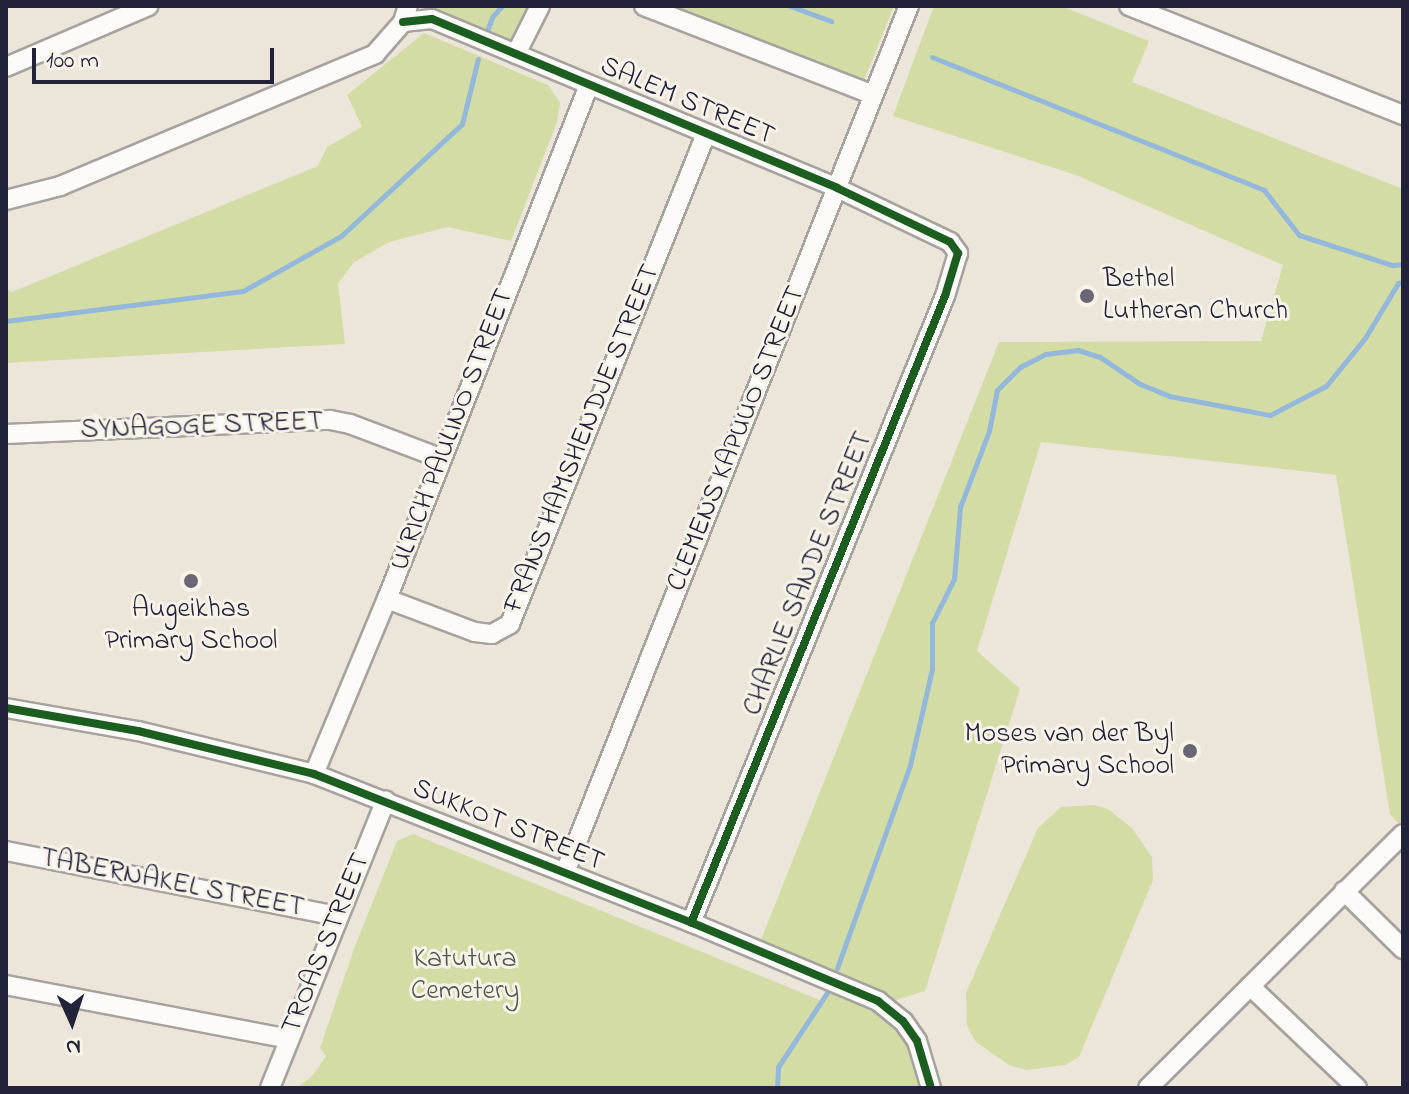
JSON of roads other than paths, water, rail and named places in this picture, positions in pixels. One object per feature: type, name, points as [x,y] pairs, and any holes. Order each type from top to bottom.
[{"type":"street","points":[[6,67],[148,6]]},
{"type":"street","points":[[516,54],[540,6]]},
{"type":"street","points":[[644,6],[873,95]]},
{"type":"street","name":"CLEMENS KAPUUO STREET","points":[[565,872],[909,6]]},
{"type":"street","points":[[1129,6],[1403,115]]},
{"type":"street","points":[[6,200],[60,186],[375,54],[405,14]]},
{"type":"street","name":"SALEM STREET","points":[[405,14],[432,19],[837,188],[950,242]]},
{"type":"street","name":"ULRICH PAULINO STREET","points":[[314,774],[387,599],[589,85]]},
{"type":"street","name":"FRANS HAMSHENDJE STREET","points":[[387,599],[475,632],[492,634],[510,624],[706,134]]},
{"type":"street","name":"CHARLIE SANDE STREET","points":[[691,923],[953,275],[958,253],[950,242]]},
{"type":"street","name":"SYNAGOGE STREET","points":[[6,434],[330,420],[350,424],[440,458]]},
{"type":"street","name":"SUKKOT STREET","points":[[6,708],[138,731],[314,774],[691,923],[878,1001],[903,1021],[917,1041],[931,1088]]},
{"type":"street","name":"TROAS STREET","points":[[270,1088],[386,800]]},
{"type":"street","points":[[1148,1088],[1171,1082],[1250,986],[1403,834]]},
{"type":"street","name":"TABERNAKEL STREET","points":[[6,851],[338,916]]},
{"type":"street","points":[[1344,891],[1403,949]]},
{"type":"street","points":[[6,985],[288,1039]]},
{"type":"street","points":[[1250,986],[1357,1088]]},
{"type":"waterway","points":[[487,31],[492,17],[502,6]]},
{"type":"waterway","points":[[790,6],[831,21]]},
{"type":"waterway","points":[[932,57],[1264,190],[1299,235],[1392,265],[1403,264]]},
{"type":"waterway","points":[[6,321],[243,291],[341,236],[462,124],[478,59]]},
{"type":"waterway","points":[[837,968],[910,765],[932,669],[932,623],[954,579],[960,507],[989,431],[997,390],[1020,367],[1046,354],[1078,350],[1100,357],[1140,384],[1169,396],[1270,415],[1326,386],[1365,338],[1398,283],[1403,282]]},
{"type":"waterway","points":[[777,1088],[778,1067],[832,985]]},
{"type":"place","name":"Bethel Lutheran Church","points":[[1087,296]]},
{"type":"place","name":"Augeikhas Primary School","points":[[191,581]]},
{"type":"place","name":"Moses van der Byl Primary School","points":[[1190,751]]},
{"type":"park label","name":"Katutura Cemetery","points":[[465,976]]}]
